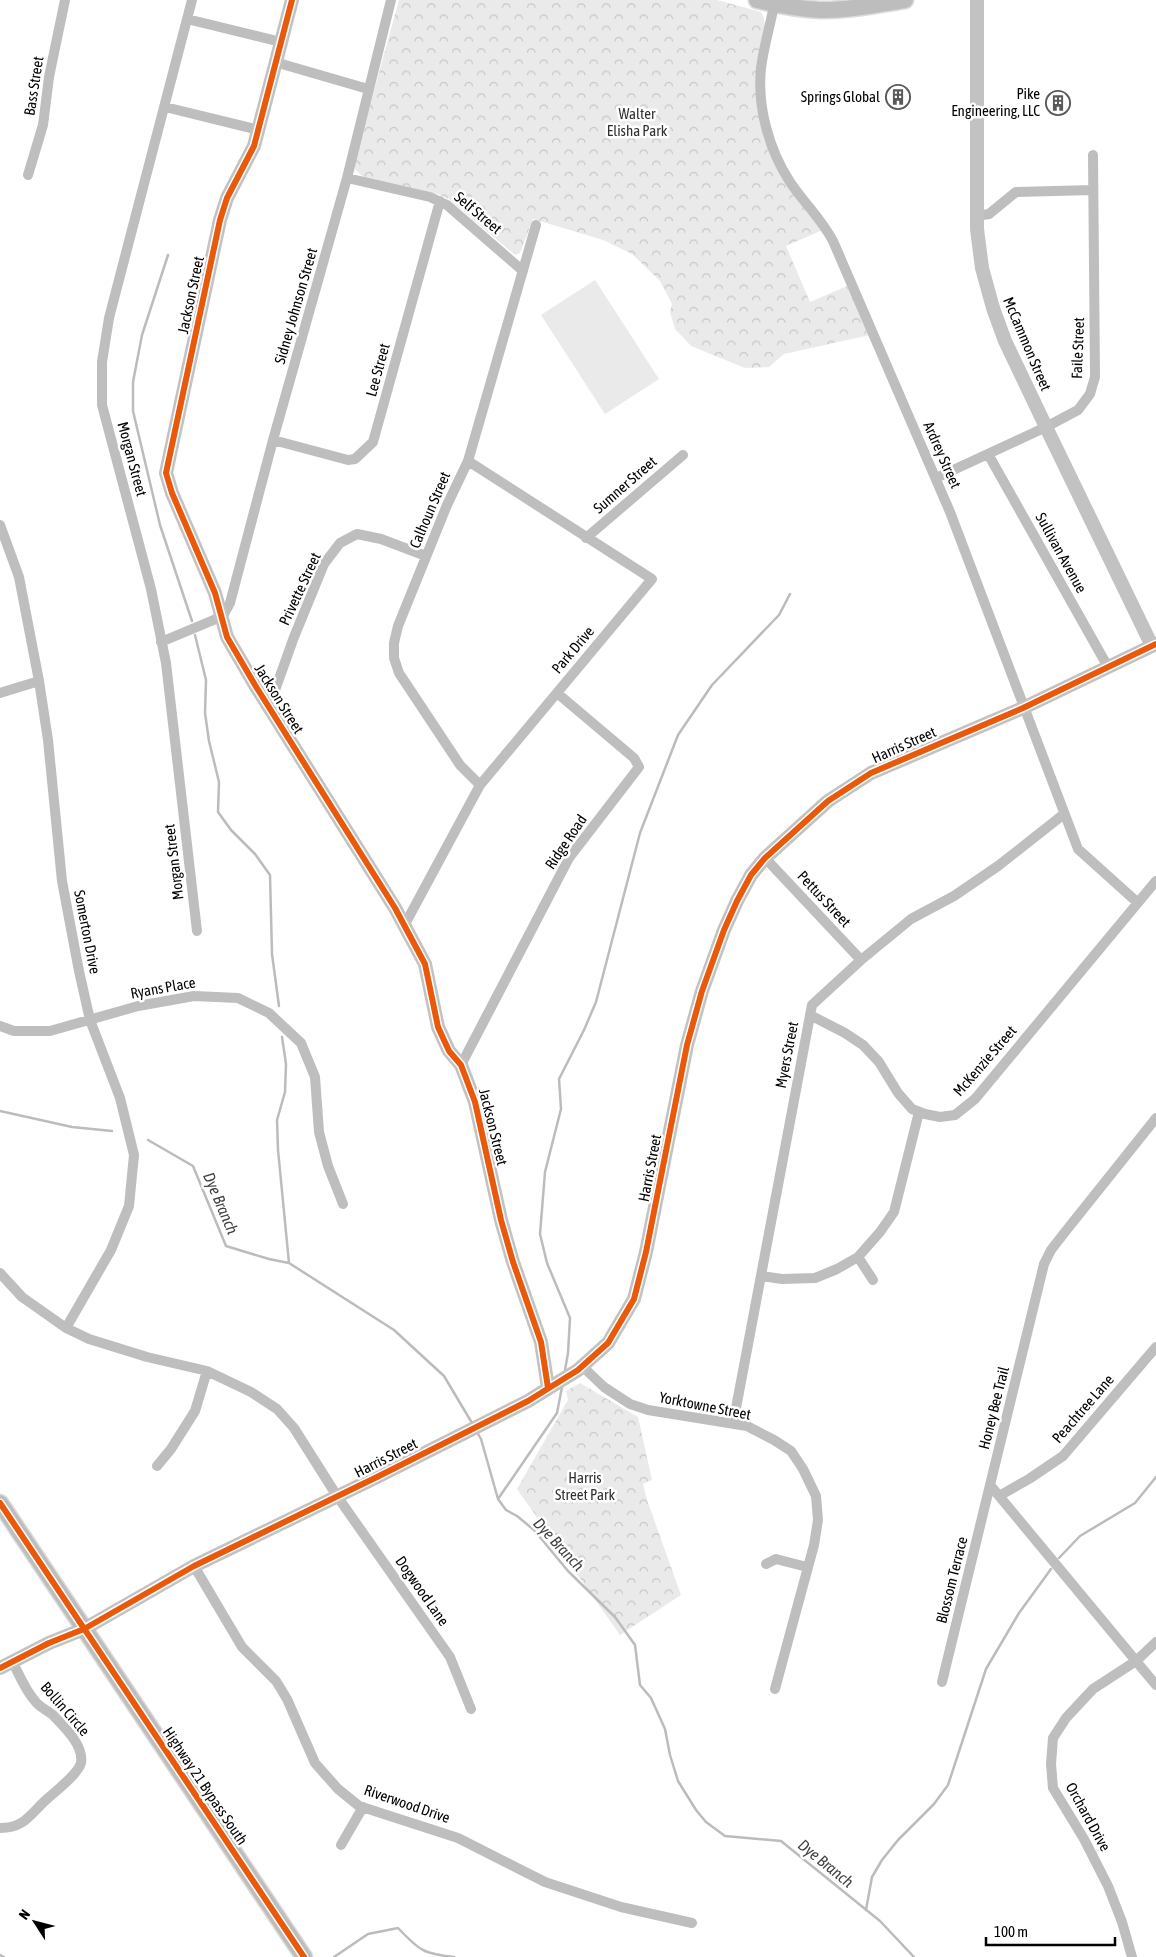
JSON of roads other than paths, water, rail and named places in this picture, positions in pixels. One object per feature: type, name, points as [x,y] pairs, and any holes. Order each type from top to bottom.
[{"type":"main road","points":[[758,0],[820,10],[844,9],[905,0]]},
{"type":"main road","name":"Highway 21 Bypass South","points":[[0,1503],[304,1957]]},
{"type":"street","name":"Bass Street","points":[[28,175],[43,125],[49,77],[65,0]]},
{"type":"street","name":"Morgan Street","points":[[192,0],[109,318],[102,362],[102,405],[151,589],[166,663],[197,931]]},
{"type":"street","name":"Jackson Street","points":[[292,0],[259,130],[245,166],[227,198],[220,220],[166,473],[172,493],[215,593],[227,637],[404,926],[425,964],[438,1027],[449,1051],[461,1065],[475,1102],[501,1220],[542,1342],[548,1388]]},
{"type":"street","name":"Sidney Johnson Street","points":[[221,617],[230,602],[273,440],[347,178],[391,0]]},
{"type":"street","name":"McCammon Street","points":[[977,0],[977,216],[982,268],[993,308],[1005,341],[1154,645]]},
{"type":"street","name":"Ardrey Street","points":[[775,2],[761,70],[762,105],[769,137],[790,182],[825,226],[833,241],[936,478],[1078,849],[1138,902]]},
{"type":"street","points":[[187,19],[281,42]]},
{"type":"street","points":[[275,62],[368,89]]},
{"type":"street","points":[[165,107],[259,130]]},
{"type":"street","name":"Faile Street","points":[[936,478],[1046,428],[1078,410],[1090,394],[1095,378],[1093,155]]},
{"type":"street","name":"Self Street","points":[[347,178],[440,201],[523,271]]},
{"type":"street","points":[[977,216],[989,214],[1016,192],[1093,190]]},
{"type":"street","name":"Lee Street","points":[[273,440],[348,460],[355,459],[365,452],[373,442],[440,201]]},
{"type":"street","name":"Calhoun Street","points":[[480,785],[460,765],[399,672],[394,658],[394,643],[398,626],[426,556],[468,461],[536,225]]},
{"type":"street","name":"Sullivan Avenue","points":[[988,454],[1108,667]]},
{"type":"street","name":"Sumner Street","points":[[586,538],[683,455]]},
{"type":"street","name":"Park Drive","points":[[404,926],[480,785],[652,579],[468,461]]},
{"type":"street","name":"Somerton Drive","points":[[0,525],[19,577],[39,681],[48,740],[62,881],[78,971],[90,1020],[120,1098],[134,1155],[129,1206],[111,1250],[66,1328]]},
{"type":"street","name":"Privette Street","points":[[269,707],[294,637],[324,564],[340,543],[357,534],[381,539],[426,556]]},
{"type":"street","points":[[161,642],[221,617]]},
{"type":"street","name":"Harris Street","points":[[6,1664],[49,1643],[84,1629],[194,1566],[528,1401],[582,1366],[608,1343],[634,1299],[646,1252],[687,1046],[702,991],[724,930],[751,875],[765,858],[828,801],[871,773],[1023,708],[1154,645]]},
{"type":"street","points":[[0,693],[39,681]]},
{"type":"street","name":"Ridge Road","points":[[461,1065],[569,858],[639,767],[634,758],[557,693]]},
{"type":"street","name":"Myers Street","points":[[733,1424],[812,1005],[861,960],[911,919],[954,896],[1064,814]]},
{"type":"street","name":"Pettus Street","points":[[765,858],[861,960]]},
{"type":"street","name":"McKenzie Street","points":[[919,1112],[940,1117],[956,1115],[975,1099],[1138,902],[1154,886]]},
{"type":"street","name":"Ryans Place","points":[[0,1026],[14,1031],[50,1031],[138,1006],[194,996],[238,998],[269,1013],[300,1043],[315,1076],[318,1132],[328,1166],[343,1204]]},
{"type":"street","points":[[761,1276],[782,1279],[815,1278],[837,1269],[858,1256],[880,1232],[894,1212],[919,1112],[907,1104],[879,1062],[863,1045],[846,1033],[810,1015]]},
{"type":"street","name":"Honey Bee Trail","points":[[990,1485],[1044,1264],[1051,1250],[1156,1118]]},
{"type":"street","points":[[858,1256],[874,1280]]},
{"type":"street","name":"Dogwood Lane","points":[[0,1273],[22,1297],[66,1328],[89,1339],[137,1354],[207,1371],[251,1392],[277,1409],[294,1428],[337,1496],[450,1657],[472,1709]]},
{"type":"street","name":"Peachtree Lane","points":[[999,1496],[1063,1456],[1156,1347]]},
{"type":"street","name":"Yorktowne Street","points":[[582,1366],[604,1388],[630,1404],[648,1410],[747,1426],[791,1451],[803,1468],[816,1496],[818,1520],[808,1567],[775,1690]]},
{"type":"street","points":[[156,1466],[171,1449],[195,1411],[207,1371]]},
{"type":"street","points":[[990,1485],[1156,1685]]},
{"type":"street","name":"Blossom Terrace","points":[[942,1682],[990,1485]]},
{"type":"street","points":[[766,1564],[776,1559],[808,1567]]},
{"type":"street","name":"Riverwood Drive","points":[[194,1566],[242,1647],[276,1681],[287,1699],[315,1764],[338,1789],[363,1807],[393,1818],[439,1830],[545,1882],[621,1906],[692,1923]]},
{"type":"street","name":"Orchard Drive","points":[[1132,1957],[1122,1922],[1108,1886],[1084,1839],[1054,1788],[1051,1764],[1053,1738],[1066,1718],[1093,1689],[1136,1660],[1156,1642]]},
{"type":"street","name":"Bollin Circle","points":[[0,1828],[12,1828],[28,1819],[40,1805],[68,1780],[81,1764],[80,1750],[71,1735],[52,1715],[35,1702],[6,1664]]},
{"type":"street","points":[[341,1844],[363,1807]]},
{"type":"waterway","points":[[168,255],[142,335],[133,382],[133,411],[160,525],[192,621]]},
{"type":"waterway","points":[[565,1370],[570,1318],[547,1263],[540,1234],[545,1172],[561,1109],[559,1079],[596,1002],[640,833],[678,735],[712,685],[779,615],[790,594]]},
{"type":"waterway","points":[[195,635],[206,680],[205,713],[209,741],[219,782],[218,812],[231,830],[255,854],[270,875],[272,954],[279,1006]]},
{"type":"waterway","points":[[282,1037],[286,1064],[285,1092],[277,1120],[278,1150],[289,1263]]},
{"type":"waterway","name":"Dye Branch","points":[[0,1111],[72,1127],[112,1131]]},
{"type":"waterway","name":"Dye Branch","points":[[148,1140],[193,1166],[226,1246],[289,1263],[394,1330],[444,1376],[472,1423]]},
{"type":"waterway","points":[[498,1499],[557,1413],[562,1387]]},
{"type":"waterway","name":"Dye Branch","points":[[477,1432],[481,1439],[498,1499],[506,1510],[517,1516],[534,1530],[568,1571],[615,1617],[635,1645],[640,1685],[651,1698],[665,1729],[678,1781],[696,1810],[706,1822],[725,1836],[781,1841],[880,1921],[914,1957]]},
{"type":"waterway","points":[[1059,1558],[1080,1536],[1135,1503],[1156,1477]]},
{"type":"waterway","points":[[866,1910],[872,1877],[882,1860],[898,1840],[934,1804],[948,1785],[986,1669],[1019,1613],[1051,1569]]},
{"type":"waterway","points":[[334,1957],[368,1934],[398,1928],[422,1950],[454,1957]]},
{"type":"waterway","points":[[0,1955],[4,1957]]},
{"type":"place","name":"Springs Global","points":[[898,97]]},
{"type":"place","name":"Pike Engineering, LLC","points":[[1058,103]]},
{"type":"park label","name":"Walter Elisha Park","points":[[637,122]]},
{"type":"park label","name":"Harris Street Park","points":[[585,1486]]}]
